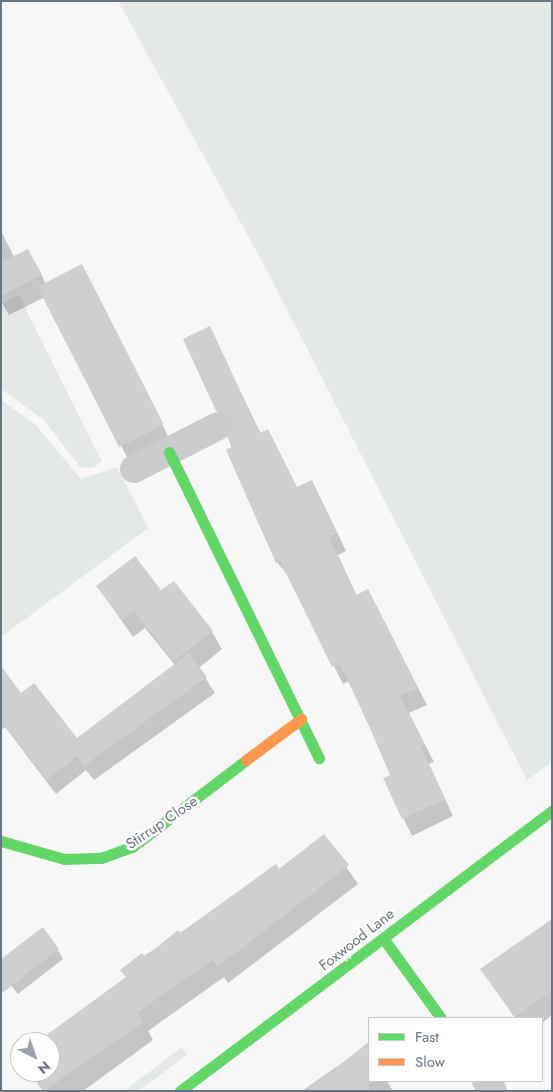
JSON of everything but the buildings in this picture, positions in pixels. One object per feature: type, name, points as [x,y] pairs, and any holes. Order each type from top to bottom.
[{"type":"street","points":[[134,469],[218,426]]},
{"type":"street","points":[[169,452],[319,758]]},
{"type":"street","name":"Stirrup Close","points":[[1,841],[64,859],[101,858],[132,847],[301,719]]},
{"type":"street","name":"Foxwood Lane","points":[[180,1091],[552,811]]},
{"type":"street","points":[[383,938],[440,1017]]},
{"type":"shaded area","points":[[118,1],[552,1],[552,762],[527,780],[271,278]]},
{"type":"shaded area","points":[[19,295],[102,462],[92,468],[80,467],[44,420],[1,389],[1,304]]},
{"type":"shaded area","points":[[1,400],[35,424],[81,479],[117,467],[148,528],[1,637]]},
{"type":"shaded area","points":[[182,1047],[187,1055],[139,1091],[124,1091]]},
{"type":"traffic: fast","points":[[169,452],[319,758]]},
{"type":"traffic: fast","points":[[1,841],[64,859],[101,858],[132,847],[246,760]]},
{"type":"traffic: fast","points":[[180,1091],[552,811]]},
{"type":"traffic: fast","points":[[383,938],[440,1017]]},
{"type":"traffic: slow","points":[[246,760],[301,719]]}]
